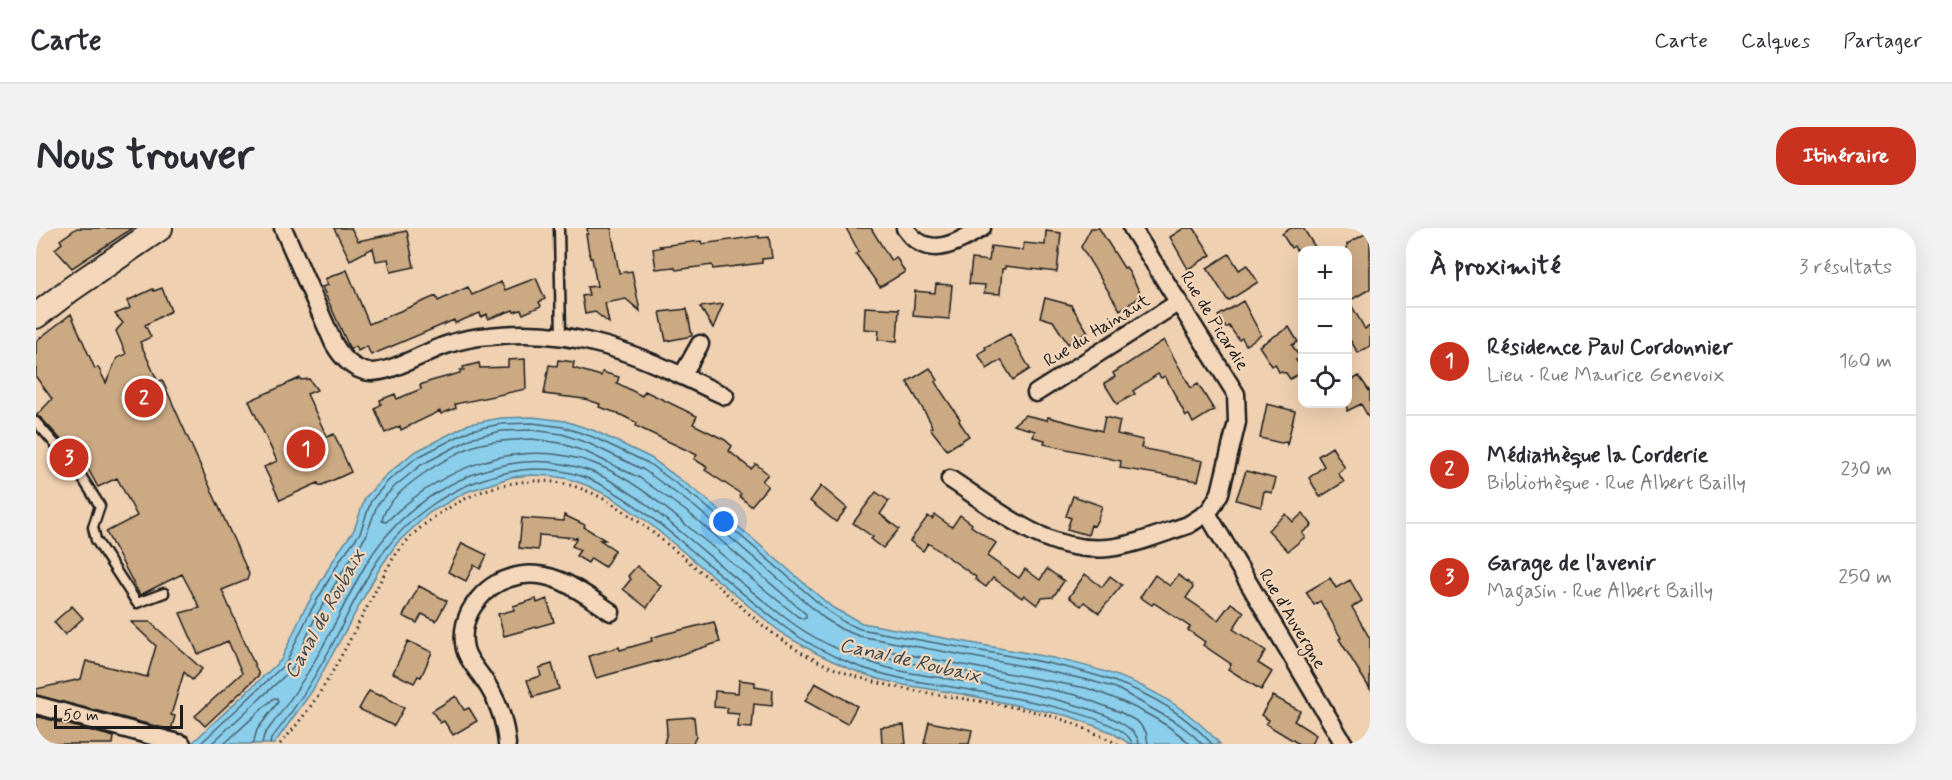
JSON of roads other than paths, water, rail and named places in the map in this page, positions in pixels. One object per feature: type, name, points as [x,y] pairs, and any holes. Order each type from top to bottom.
[{"type":"main road","points":[[36,316],[71,288],[160,228]]},
{"type":"street","points":[[283,228],[334,344],[347,361],[363,371],[382,371],[446,345],[472,339],[522,334],[561,336],[623,350],[725,396]]},
{"type":"street","points":[[905,228],[919,243],[934,247],[951,245],[982,228]]},
{"type":"street","name":"Rue de Picardie","points":[[950,479],[1040,537],[1066,546],[1081,548],[1109,548],[1125,545],[1188,525],[1206,513],[1216,501],[1220,493],[1237,422],[1238,403],[1233,387],[1132,228]]},
{"type":"street","name":"Rue du Hainaut","points":[[1036,393],[1179,302]]},
{"type":"street","points":[[682,376],[700,344]]},
{"type":"street","name":"Rue d'Auvergne","points":[[1206,513],[1344,744]]},
{"type":"street","points":[[507,744],[505,723],[500,707],[465,650],[464,627],[478,599],[490,587],[505,580],[537,574],[570,584],[610,612]]},
{"type":"street","points":[[36,705],[182,744]]},
{"type":"lane","points":[[559,228],[561,336]]},
{"type":"lane","points":[[36,422],[76,468],[100,506],[93,527],[96,540],[138,603],[164,593]]},
{"type":"water","name":"Canal de Roubaix","points":[[533,417],[565,421],[595,431],[651,458],[704,497],[833,608],[862,623],[1056,659],[1116,675],[1171,702],[1196,721],[1220,744],[1130,744],[1111,732],[1069,716],[962,694],[904,685],[850,669],[784,635],[645,520],[611,497],[569,479],[532,475],[512,477],[466,492],[429,513],[397,543],[380,568],[312,691],[274,744],[191,744],[281,660],[303,612],[354,530],[365,498],[384,477],[413,453],[469,424],[501,418]]},
{"type":"place","name":"Médiathèque la Corderie","points":[[144,398]]},
{"type":"place","name":"Résidence Paul Cordonnier","points":[[306,449]]},
{"type":"place","name":"Garage de l'avenir","points":[[69,458]]}]
